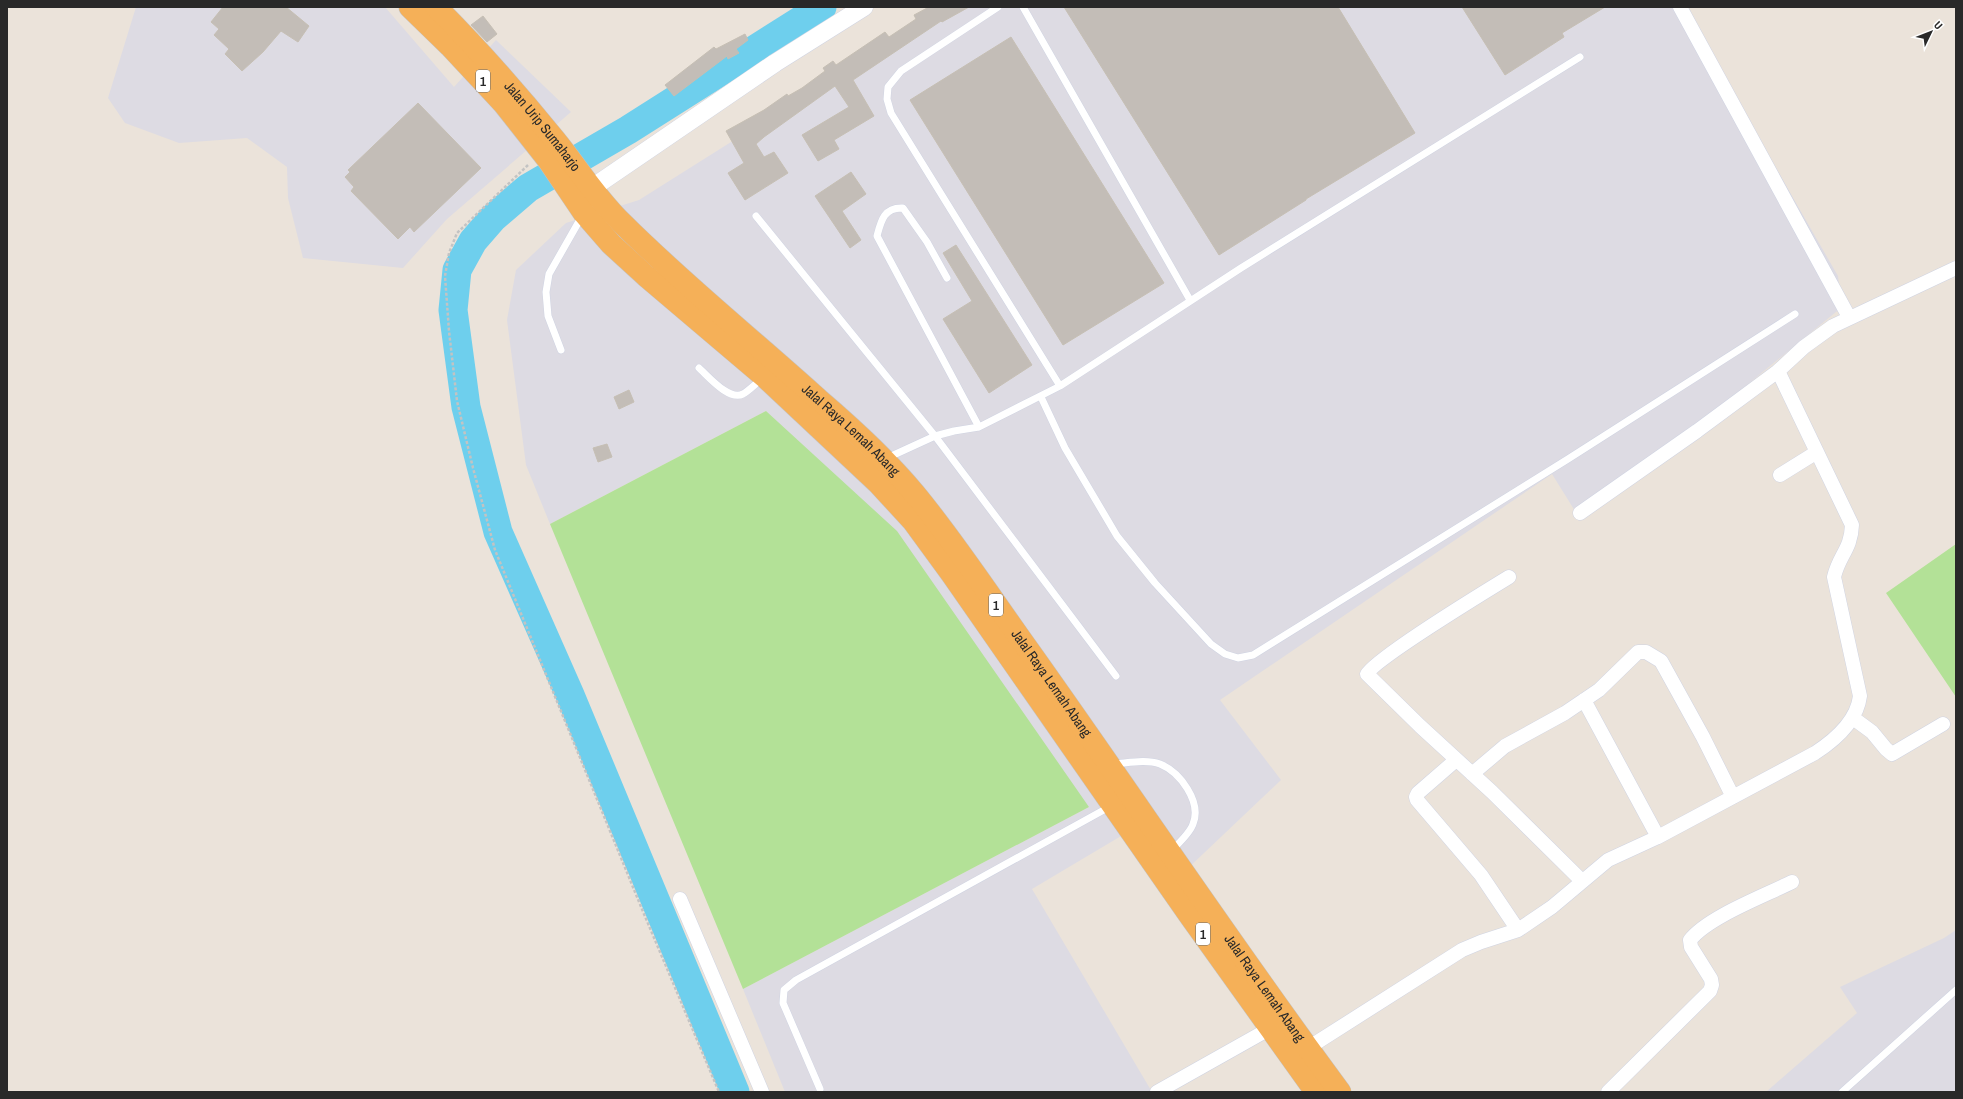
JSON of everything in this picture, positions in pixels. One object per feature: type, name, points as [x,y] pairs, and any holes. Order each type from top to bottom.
[{"type":"highway","name":"Jalan Urip Sumaharjo","points":[[410,7],[450,46],[504,104],[555,155],[581,185]]},
{"type":"highway","name":"Jalan Urip Sumaharjo","points":[[436,7],[508,83],[555,155]]},
{"type":"highway","name":"Jalal Raya Lemah Abang","points":[[581,185],[584,213],[611,244],[646,276],[765,377],[878,483],[913,521],[1269,1028],[1316,1092]]},
{"type":"highway","name":"Jalal Raya Lemah Abang","points":[[581,185],[720,313],[841,419],[884,460],[914,492],[951,540],[1110,764],[1170,853],[1340,1092]]},
{"type":"street","points":[[581,185],[864,7]]},
{"type":"street","points":[[1680,7],[1850,316]]},
{"type":"street","points":[[1580,513],[1697,431],[1778,371],[1785,363],[1817,336],[1850,316],[1956,268]]},
{"type":"street","points":[[1308,1048],[1462,950],[1518,930],[1552,908],[1608,860],[1658,838],[1828,744],[1853,718],[1859,707],[1860,696],[1834,577],[1836,565],[1849,545],[1852,525],[1778,371]]},
{"type":"street","points":[[1780,475],[1817,452]]},
{"type":"street","points":[[1508,577],[1390,653],[1367,672],[1368,676],[1383,691],[1472,774],[1582,882]]},
{"type":"street","points":[[1472,774],[1505,746],[1565,713],[1599,690],[1638,652],[1646,652],[1654,655],[1661,661],[1703,737],[1733,797]]},
{"type":"street","points":[[1584,700],[1658,838]]},
{"type":"street","points":[[1853,718],[1872,732],[1892,754],[1943,724]]},
{"type":"street","points":[[1456,760],[1418,793],[1416,797],[1417,800],[1481,876],[1518,930]]},
{"type":"street","points":[[1608,1092],[1710,991],[1712,985],[1711,979],[1691,947],[1690,940],[1694,935],[1708,923],[1792,882]]},
{"type":"street","points":[[680,899],[762,1092]]},
{"type":"street","points":[[1157,1092],[1269,1028]]},
{"type":"lane","points":[[998,7],[901,71],[888,87],[887,99],[891,113],[1060,386]]},
{"type":"lane","points":[[1022,7],[1190,300]]},
{"type":"lane","points":[[884,460],[935,436],[979,427],[1041,397],[1060,386],[1190,300],[1580,57]]},
{"type":"lane","points":[[947,278],[927,242],[903,208],[895,207],[883,217],[877,236],[979,427]]},
{"type":"lane","points":[[561,350],[548,316],[546,292],[549,274],[584,213]]},
{"type":"lane","points":[[756,216],[935,436],[1116,676]]},
{"type":"lane","points":[[1041,397],[1065,448],[1117,536],[1155,583],[1211,644],[1226,654],[1238,658],[1253,655],[1575,455],[1795,314]]},
{"type":"lane","points":[[699,368],[728,393],[734,396],[742,394],[765,377]]},
{"type":"lane","points":[[1110,764],[1147,762],[1160,764],[1172,771],[1185,785],[1194,802],[1196,814],[1193,825],[1170,853]]},
{"type":"lane","points":[[820,1088],[783,1004],[784,990],[796,980],[1113,805]]},
{"type":"lane","points":[[1842,1092],[1956,990]]},
{"type":"path","points":[[523,169],[457,233],[449,253],[445,276],[449,331],[457,401],[495,550],[644,914],[719,1092]]},
{"type":"shaded area","points":[[136,7],[385,7],[454,87],[496,40],[571,112],[447,219],[403,268],[303,258],[288,198],[287,167],[247,138],[179,143],[125,123],[108,98]]},
{"type":"shaded area","points":[[945,7],[1683,7],[1838,276],[1842,307],[1709,416],[1575,511],[1552,474],[1220,700],[1281,780],[1184,872],[1148,820],[1032,889],[1152,1092],[785,1092],[743,989],[1089,807],[766,411],[550,524],[526,465],[507,320],[516,270],[566,223],[639,200]]},
{"type":"shaded area","points":[[1956,930],[1956,1092],[1766,1092],[1857,1013],[1840,987],[1944,938]]},
{"type":"green space","points":[[766,411],[897,531],[1089,807],[743,989],[550,524]]},
{"type":"green space","points":[[1956,544],[1956,697],[1886,593]]},
{"type":"building","points":[[223,7],[286,7],[309,26],[298,42],[281,31],[263,52],[242,71],[225,54],[229,49],[214,35],[219,29],[211,22]]},
{"type":"building","points":[[929,7],[969,7],[942,22],[941,21],[853,80],[874,116],[834,140],[839,149],[818,161],[802,135],[849,107],[835,86],[764,137],[756,144],[764,157],[774,152],[788,173],[745,200],[728,173],[744,163],[726,131],[764,110],[787,94],[788,96],[802,88],[825,71],[823,68],[833,61],[836,65],[885,32],[889,37],[916,19],[914,15]]},
{"type":"building","points":[[1064,7],[1338,7],[1415,133],[1306,199],[1219,255]]},
{"type":"building","points":[[1462,7],[1605,7],[1562,33],[1564,37],[1505,75]]},
{"type":"building","points":[[483,16],[497,34],[487,42],[471,25]]},
{"type":"building","points":[[745,34],[748,40],[736,49],[739,53],[728,59],[727,56],[674,96],[665,85],[714,47],[716,49]]},
{"type":"building","points":[[1011,37],[1164,283],[1063,345],[910,100]]},
{"type":"building","points":[[418,103],[481,168],[414,232],[410,227],[398,239],[351,191],[354,187],[345,177],[350,172],[348,170]]},
{"type":"building","points":[[851,172],[866,194],[842,211],[861,240],[850,248],[815,196]]},
{"type":"building","points":[[956,245],[1032,365],[989,393],[943,319],[972,301],[943,253]]},
{"type":"building","points":[[629,390],[634,402],[619,409],[614,397]]},
{"type":"building","points":[[607,444],[612,457],[598,462],[593,448]]},
{"type":"waterway","points":[[735,1092],[570,695],[498,532],[466,407],[453,310],[457,270],[473,241],[493,218],[528,188],[628,130],[822,7]]}]
